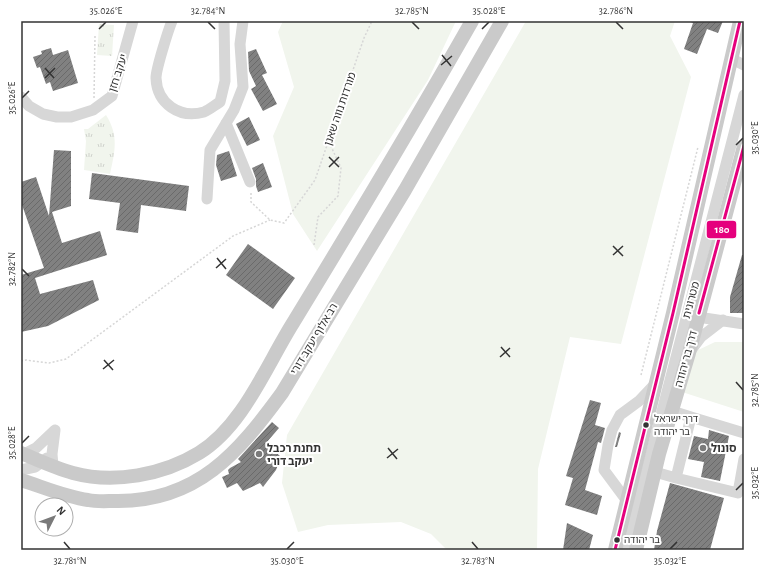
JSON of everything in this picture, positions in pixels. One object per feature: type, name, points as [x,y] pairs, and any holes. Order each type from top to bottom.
[{"type":"main road","points":[[22,453],[49,461],[82,474],[117,478],[143,476],[173,465],[200,452],[229,427],[242,412],[278,348],[382,178],[472,21]]},
{"type":"main road","name":"רב אלוף יעקב דורי","points":[[21,480],[89,500],[124,501],[150,499],[181,488],[207,476],[236,450],[261,422],[282,393],[405,190],[502,21]]},
{"type":"main road","name":"דרך בר יהודה","points":[[615,550],[673,313],[740,61],[740,21]]},
{"type":"main road","name":"דרך בר יהודה","points":[[636,550],[655,472],[689,353],[692,317],[744,146]]},
{"type":"street","points":[[172,21],[156,77],[160,94],[168,106],[186,114],[205,111],[220,102],[225,81],[224,21]]},
{"type":"street","points":[[207,199],[210,150],[234,110],[243,87],[240,44],[243,21]]},
{"type":"street","name":"יעקב חזן","points":[[21,97],[29,106],[44,114],[57,117],[71,117],[93,110],[112,96],[129,23]]},
{"type":"street","name":"מטרונית","points":[[626,550],[692,317],[744,96]]},
{"type":"street","points":[[226,123],[250,182]]},
{"type":"street","points":[[673,313],[744,324]]},
{"type":"street","points":[[689,353],[701,337],[723,320]]},
{"type":"street","points":[[627,501],[604,470],[608,445],[612,430],[620,415],[639,401],[656,382]]},
{"type":"street","points":[[672,411],[744,433]]},
{"type":"street","points":[[676,478],[691,417]]},
{"type":"street","points":[[21,470],[35,467],[49,461],[55,430],[36,448],[22,453]]},
{"type":"street","points":[[655,472],[738,493],[744,458]]},
{"type":"path","name":"מורדות נווה שאנן","points":[[270,220],[284,223],[315,180],[364,38],[372,21]]},
{"type":"path","points":[[93,110],[95,36]]},
{"type":"path","points":[[314,244],[318,217],[338,196],[341,168],[329,142]]},
{"type":"path","points":[[641,375],[699,143]]},
{"type":"path","points":[[21,362],[26,360],[49,363],[66,359],[233,236],[270,220],[251,202],[250,182]]},
{"type":"green space","points":[[283,21],[456,21],[428,80],[317,251],[293,214],[273,136],[294,87],[278,32]]},
{"type":"green space","points":[[526,21],[675,21],[670,36],[691,77],[621,344],[570,337],[538,469],[537,550],[447,550],[431,534],[401,522],[328,525],[298,532],[282,483],[287,435]]},
{"type":"green space","points":[[99,24],[114,25],[112,56],[97,55]]},
{"type":"green space","points":[[106,115],[113,130],[115,144],[110,174],[84,170],[86,141],[84,129],[88,129]]},
{"type":"green space","points":[[715,342],[744,342],[744,412],[682,392],[694,352]]},
{"type":"building","points":[[689,21],[723,21],[718,33],[707,29],[697,54],[684,49],[693,23]]},
{"type":"building","points":[[51,48],[53,55],[68,50],[78,83],[53,91],[50,82],[46,84],[40,67],[37,68],[33,57],[42,54],[41,51]]},
{"type":"building","points":[[256,49],[267,73],[262,75],[277,104],[263,111],[251,89],[256,86],[249,71],[248,52]]},
{"type":"building","points":[[249,117],[260,140],[247,146],[236,124]]},
{"type":"building","points":[[54,150],[71,151],[71,206],[52,212],[62,243],[100,231],[107,255],[35,278],[40,294],[93,280],[99,300],[48,326],[21,332],[21,275],[44,268],[21,202],[21,182],[36,177],[49,216]]},
{"type":"building","points":[[229,151],[237,176],[221,181],[216,165],[217,155]]},
{"type":"building","points":[[263,163],[272,187],[258,192],[256,179],[252,168]]},
{"type":"building","points":[[92,173],[189,186],[186,211],[141,205],[138,233],[116,230],[120,203],[89,199]]},
{"type":"building","points":[[248,244],[295,278],[273,309],[226,275]]},
{"type":"building","points":[[742,255],[744,255],[744,313],[730,313],[730,297]]},
{"type":"building","points":[[590,400],[601,403],[595,425],[605,428],[601,443],[598,442],[585,490],[602,496],[597,515],[565,505],[573,478],[566,476]]},
{"type":"building","name":"תחנת רכבל יעקב דורי","points":[[272,422],[279,428],[266,443],[281,457],[276,470],[263,487],[260,483],[243,491],[237,483],[227,488],[222,477],[229,474],[228,470],[230,468],[241,462],[238,459]]},
{"type":"building","name":"סונול","points":[[709,430],[729,436],[720,481],[701,477],[704,462],[688,459],[694,436],[708,439]]},
{"type":"building","points":[[619,432],[621,433],[617,447],[615,447]]},
{"type":"building","points":[[670,483],[724,498],[710,550],[654,550],[657,531]]},
{"type":"building","points":[[567,523],[593,535],[589,550],[563,550]]},
{"type":"transit line","name":"180","points":[[615,550],[673,313],[740,21]]},
{"type":"transit line","name":"180","points":[[699,313],[744,146]]},
{"type":"place","name":"דרך ישראל בר יהודה","points":[[646,425]]},
{"type":"place","name":"סונול","points":[[703,448]]},
{"type":"place","name":"תחנת רכבל יעקב דורי","points":[[259,454]]},
{"type":"place","name":"בר יהודה","points":[[617,540]]}]
